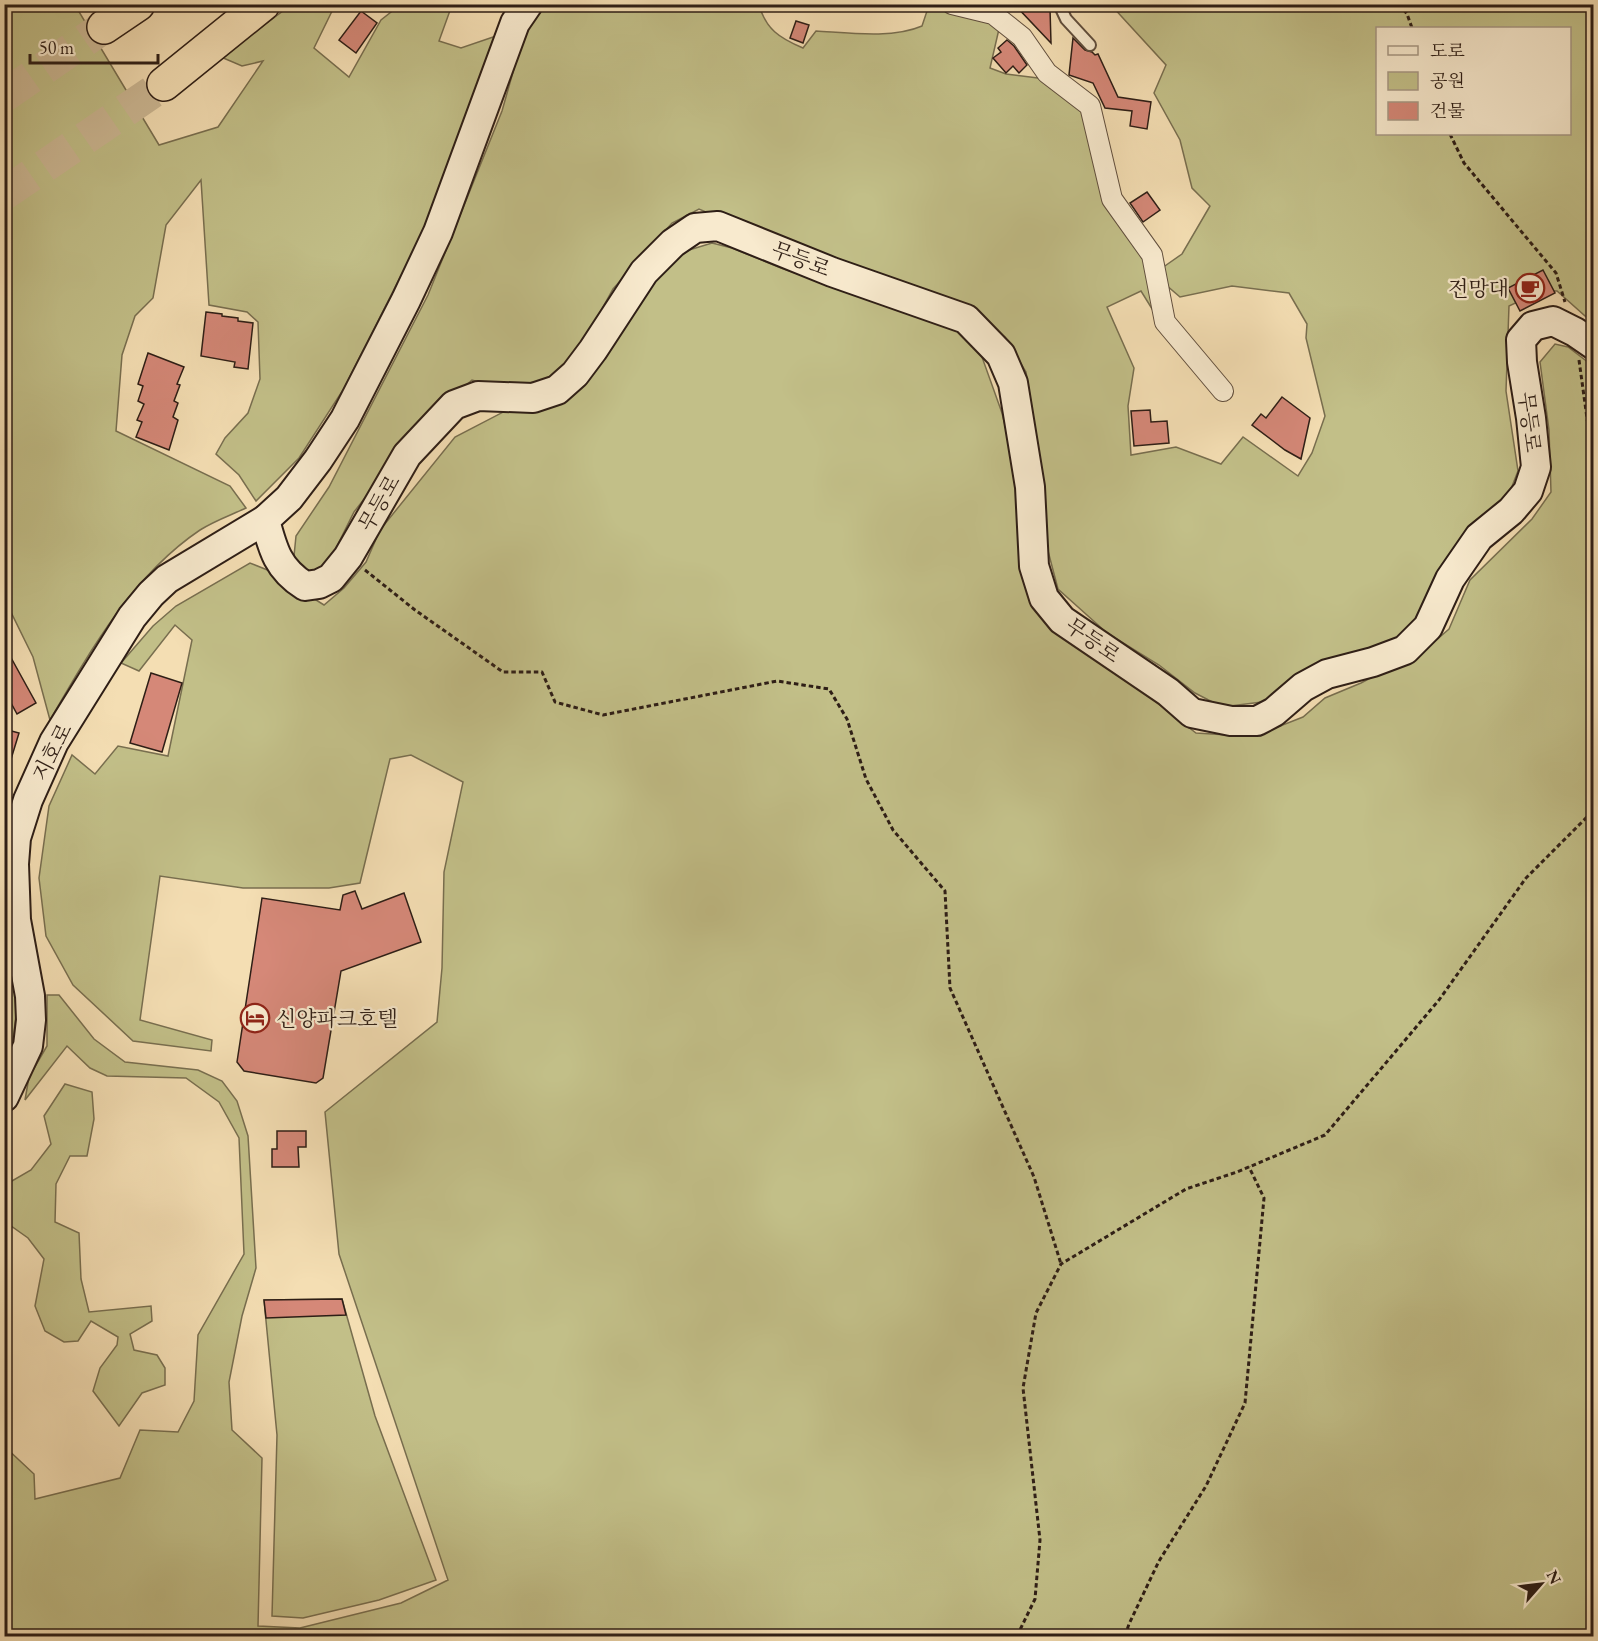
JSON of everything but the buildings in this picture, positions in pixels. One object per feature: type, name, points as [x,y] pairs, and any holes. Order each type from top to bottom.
[{"type":"highway","points":[[104,27],[138,4]]},
{"type":"highway","points":[[164,84],[263,4]]},
{"type":"main road","points":[[265,520],[289,498],[318,460],[345,419],[361,388],[438,232],[515,22],[528,4]]},
{"type":"main road","name":"무등로","points":[[265,520],[273,552],[290,576],[305,586],[319,584],[331,578],[348,557],[407,455],[454,405],[478,396],[533,398],[557,390],[575,374],[593,350],[644,272],[673,243],[695,228],[718,226],[832,272],[966,319],[1002,355],[1013,383],[1030,487],[1034,566],[1044,598],[1062,620],[1168,692],[1192,713],[1231,721],[1257,721],[1274,712],[1303,687],[1327,674],[1373,662],[1405,650],[1428,627],[1450,579],[1479,537],[1511,511],[1528,491],[1536,467],[1521,340],[1533,326],[1553,321],[1584,339]]},
{"type":"main road","name":"지호로","points":[[4,1097],[28,1046],[31,1020],[30,996],[16,920],[14,864],[16,838],[28,800],[54,742],[132,617],[151,594],[167,579],[265,520]]},
{"type":"street","points":[[952,4],[993,14],[1022,37],[1047,73],[1090,106],[1112,200],[1152,255],[1165,322],[1223,391]]},
{"type":"lane","points":[[1059,4],[1066,19],[1090,45]]},
{"type":"path","points":[[1399,4],[1407,14],[1412,27]]},
{"type":"path","points":[[1450,135],[1464,163],[1556,273],[1584,339],[1593,469]]},
{"type":"path","points":[[348,557],[415,610],[503,672],[542,672],[555,702],[603,715],[777,681],[829,689],[848,718],[866,779],[892,830],[945,891],[950,988],[1034,1177],[1062,1263]]},
{"type":"path","points":[[1017,1636],[1035,1599],[1040,1540],[1023,1388],[1036,1313],[1062,1263],[1186,1189],[1249,1167],[1326,1135],[1439,1000],[1526,878],[1593,810]]},
{"type":"path","points":[[1125,1636],[1159,1561],[1206,1486],[1245,1403],[1264,1198],[1249,1167]]},
{"type":"green space","points":[[4,5],[75,5],[159,145],[218,127],[263,61],[242,66],[221,57],[291,5],[335,5],[314,48],[349,77],[381,20],[400,5],[452,5],[439,41],[461,48],[499,35],[446,187],[343,390],[299,458],[256,501],[239,475],[216,454],[225,438],[248,413],[260,379],[258,322],[247,312],[209,305],[201,180],[166,225],[153,298],[135,316],[122,355],[116,431],[230,486],[246,508],[200,530],[154,569],[97,641],[50,720],[33,657],[5,600]]},
{"type":"green space","points":[[544,5],[759,5],[765,20],[775,32],[803,48],[816,31],[884,34],[910,30],[922,26],[928,8],[987,19],[999,29],[990,68],[1006,74],[1046,79],[1085,111],[1152,275],[1154,312],[1141,291],[1107,307],[1134,368],[1128,406],[1131,455],[1176,447],[1221,464],[1243,437],[1298,476],[1312,453],[1325,416],[1306,338],[1307,324],[1289,293],[1232,286],[1180,297],[1165,284],[1162,268],[1182,254],[1210,206],[1192,188],[1180,140],[1154,93],[1166,65],[1111,5],[1593,5],[1593,323],[1557,291],[1541,291],[1509,306],[1506,391],[1518,471],[1509,494],[1403,636],[1330,662],[1270,701],[1222,707],[1195,693],[1159,665],[1107,633],[1058,589],[1048,551],[1036,471],[1033,415],[1026,372],[1005,337],[969,306],[732,223],[699,209],[672,223],[613,289],[588,334],[571,357],[538,390],[498,387],[472,380],[426,419],[354,512],[320,576],[303,569],[294,556],[296,536],[329,487],[428,295],[502,111],[530,12]]},
{"type":"green space","points":[[712,243],[732,248],[781,268],[963,332],[982,357],[1002,413],[1017,474],[1022,577],[1042,613],[1196,733],[1260,734],[1303,717],[1325,698],[1361,683],[1427,648],[1449,629],[1470,580],[1532,519],[1551,492],[1549,430],[1540,362],[1555,344],[1568,347],[1593,366],[1593,1636],[5,1636],[4,1446],[34,1474],[35,1499],[120,1478],[140,1430],[178,1432],[194,1401],[198,1335],[244,1254],[239,1138],[219,1102],[186,1078],[107,1076],[90,1068],[67,1046],[25,1100],[29,1077],[47,1046],[47,995],[59,995],[94,1039],[125,1062],[198,1070],[222,1081],[237,1101],[248,1136],[256,1268],[242,1316],[229,1382],[232,1430],[262,1458],[258,1626],[300,1628],[401,1603],[448,1580],[339,1254],[325,1112],[437,1022],[442,968],[444,872],[463,782],[411,755],[390,759],[360,883],[329,888],[243,888],[160,876],[140,1020],[212,1040],[211,1051],[133,1041],[73,985],[46,936],[39,878],[49,806],[72,755],[95,774],[118,746],[168,756],[192,640],[175,625],[139,671],[121,663],[153,626],[176,606],[250,563],[270,571],[324,605],[344,588],[366,562],[380,530],[455,437],[511,408],[554,399],[665,266],[689,250]]},
{"type":"green space","points":[[4,918],[18,999],[13,1040],[5,1061]]},
{"type":"green space","points":[[65,1084],[92,1092],[94,1119],[87,1156],[70,1156],[56,1184],[55,1222],[79,1233],[81,1279],[89,1312],[151,1306],[152,1321],[130,1334],[134,1350],[157,1355],[165,1368],[165,1385],[142,1393],[119,1426],[93,1391],[100,1368],[117,1345],[118,1337],[91,1321],[78,1341],[64,1342],[45,1331],[35,1306],[44,1259],[28,1238],[7,1223],[5,1215],[5,1185],[31,1170],[51,1144],[44,1116]]},
{"type":"green space","points":[[342,1299],[375,1416],[436,1580],[379,1600],[303,1618],[272,1616],[277,1435],[264,1300]]},
{"type":"tunnel","points":[[4,96],[104,27]]},
{"type":"tunnel","points":[[4,194],[164,84]]},
{"type":"place","name":"전망대","points":[[1530,288]]},
{"type":"place","name":"신양파크호텔","points":[[255,1018]]}]
